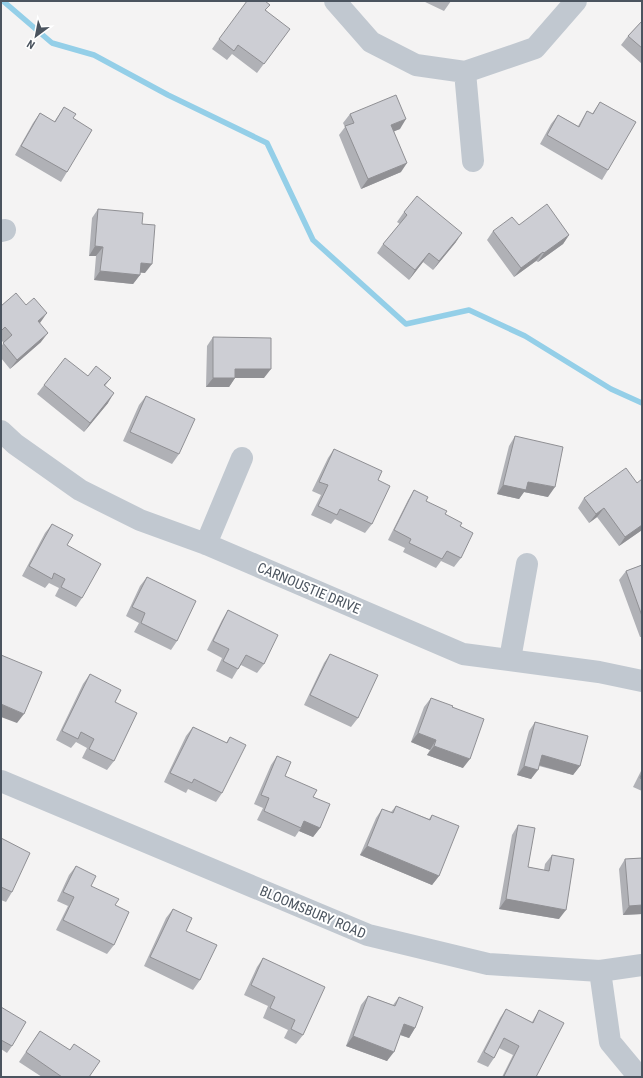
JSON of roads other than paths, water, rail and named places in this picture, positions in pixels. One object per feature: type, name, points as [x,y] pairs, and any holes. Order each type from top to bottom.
[{"type":"street","points":[[335,1],[371,42],[416,66],[465,72],[535,48],[576,1]]},
{"type":"street","points":[[465,72],[473,161]]},
{"type":"street","name":"CARNOUSTIE DRIVE","points":[[1,431],[15,444],[80,490],[140,520],[206,544],[463,654],[510,659],[599,672],[642,681]]},
{"type":"street","points":[[206,544],[242,458]]},
{"type":"street","points":[[510,659],[527,564]]},
{"type":"street","name":"BLOOMSBURY ROAD","points":[[1,781],[368,936],[488,964],[600,971],[642,965]]},
{"type":"street","points":[[600,971],[610,1042],[639,1077]]},
{"type":"waterway","points":[[3,1],[52,43],[94,55],[168,95],[267,143],[313,240],[406,324],[469,310],[525,336],[611,389],[642,403]]}]
